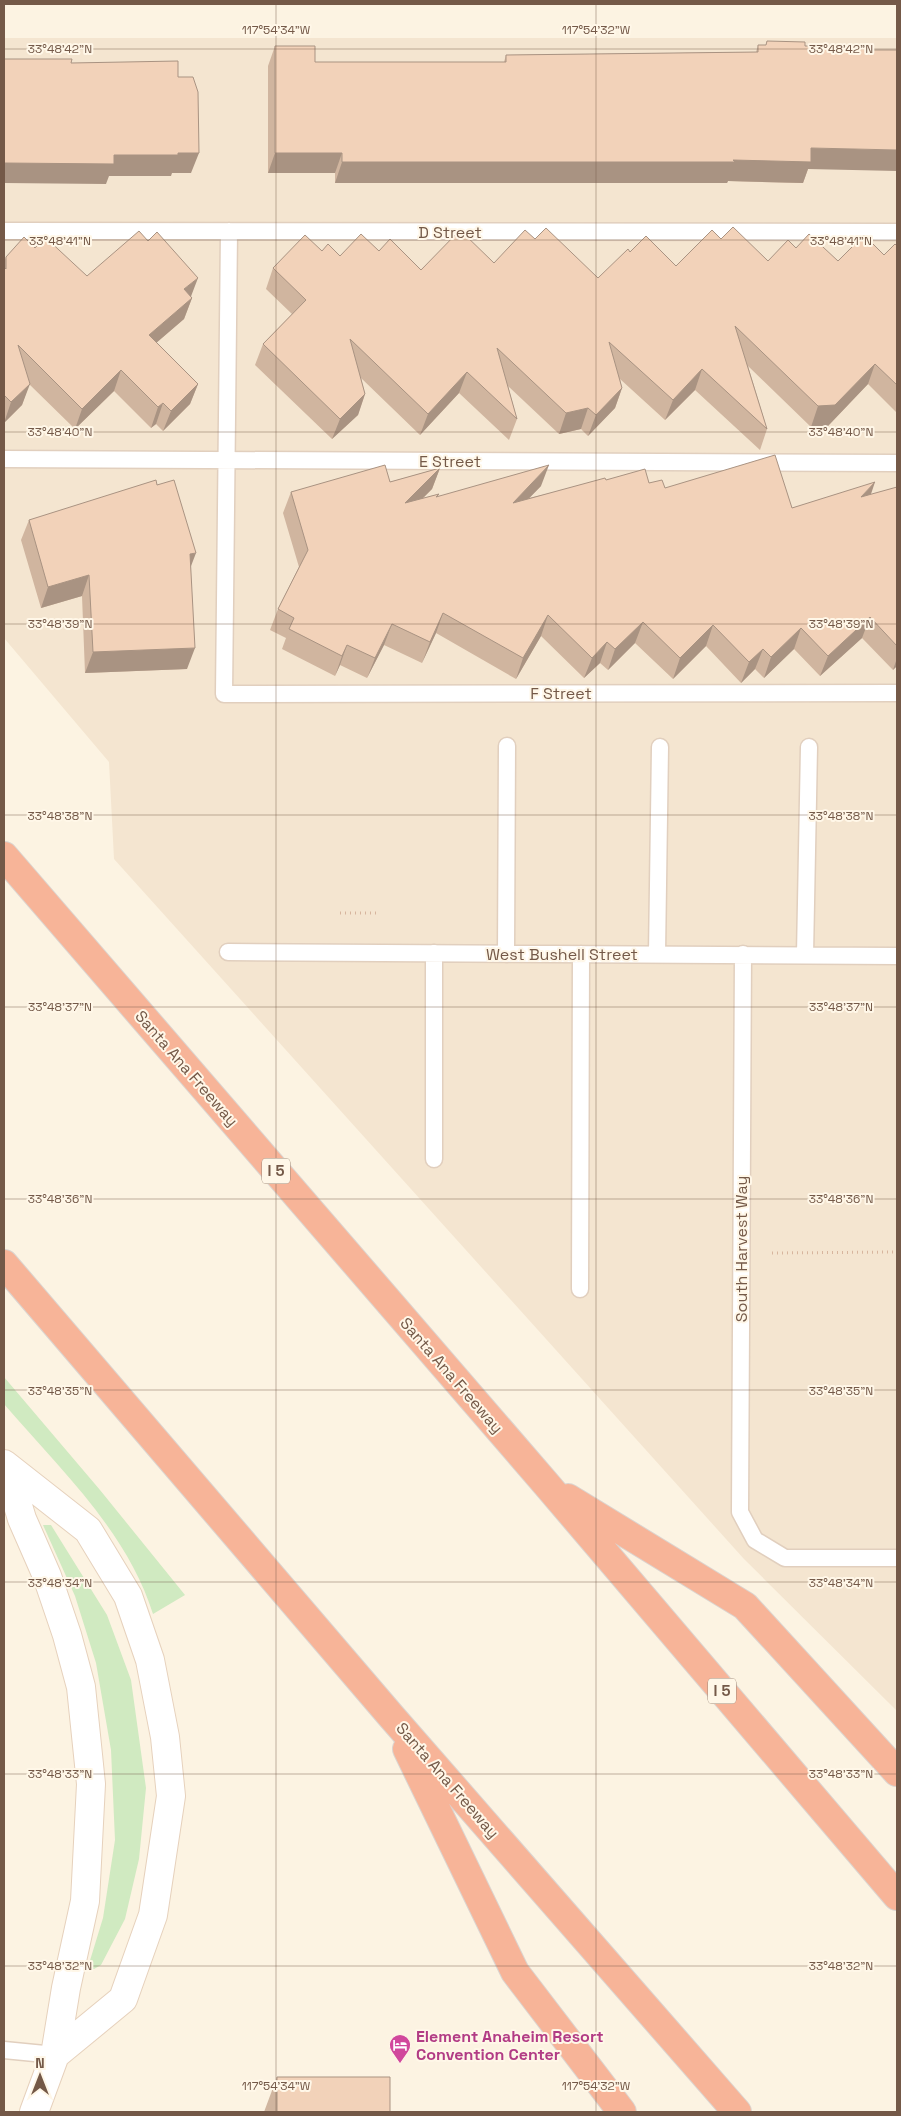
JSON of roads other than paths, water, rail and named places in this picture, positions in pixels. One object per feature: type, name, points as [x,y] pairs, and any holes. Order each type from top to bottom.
[{"type":"highway","name":"Santa Ana Freeway","points":[[4,856],[547,1485],[897,1896]]},
{"type":"highway","name":"Santa Ana Freeway","points":[[4,1264],[391,1716],[737,2112]]},
{"type":"highway","points":[[547,1485],[745,1606],[897,1772]]},
{"type":"highway","points":[[391,1716],[515,1972],[622,2112]]},
{"type":"street","points":[[6,1466],[88,1530],[128,1596],[150,1660],[165,1737],[170,1796],[153,1915],[123,1999],[55,2054]]},
{"type":"street","points":[[6,1466],[22,1519],[47,1576],[70,1644],[81,1687],[91,1784],[85,1901],[66,1988],[55,2054],[34,2112]]},
{"type":"lane","name":"D Street","points":[[4,231],[897,232]]},
{"type":"lane","points":[[226,460],[229,231]]},
{"type":"lane","name":"E Street","points":[[4,460],[897,463]]},
{"type":"lane","name":"F Street","points":[[226,460],[224,694],[897,693]]},
{"type":"lane","points":[[506,954],[507,746]]},
{"type":"lane","points":[[657,954],[660,748]]},
{"type":"lane","points":[[805,955],[809,748]]},
{"type":"lane","name":"West Bushell Street","points":[[228,952],[897,956]]},
{"type":"lane","points":[[434,953],[434,1160]]},
{"type":"lane","points":[[580,1289],[581,954]]},
{"type":"lane","name":"South Harvest Way","points":[[743,954],[740,1512],[755,1540],[785,1558],[897,1558]]},
{"type":"lane","points":[[4,2050],[55,2054]]},
{"type":"place","name":"Element Anaheim Resort Convention Center","points":[[400,2064]]}]
